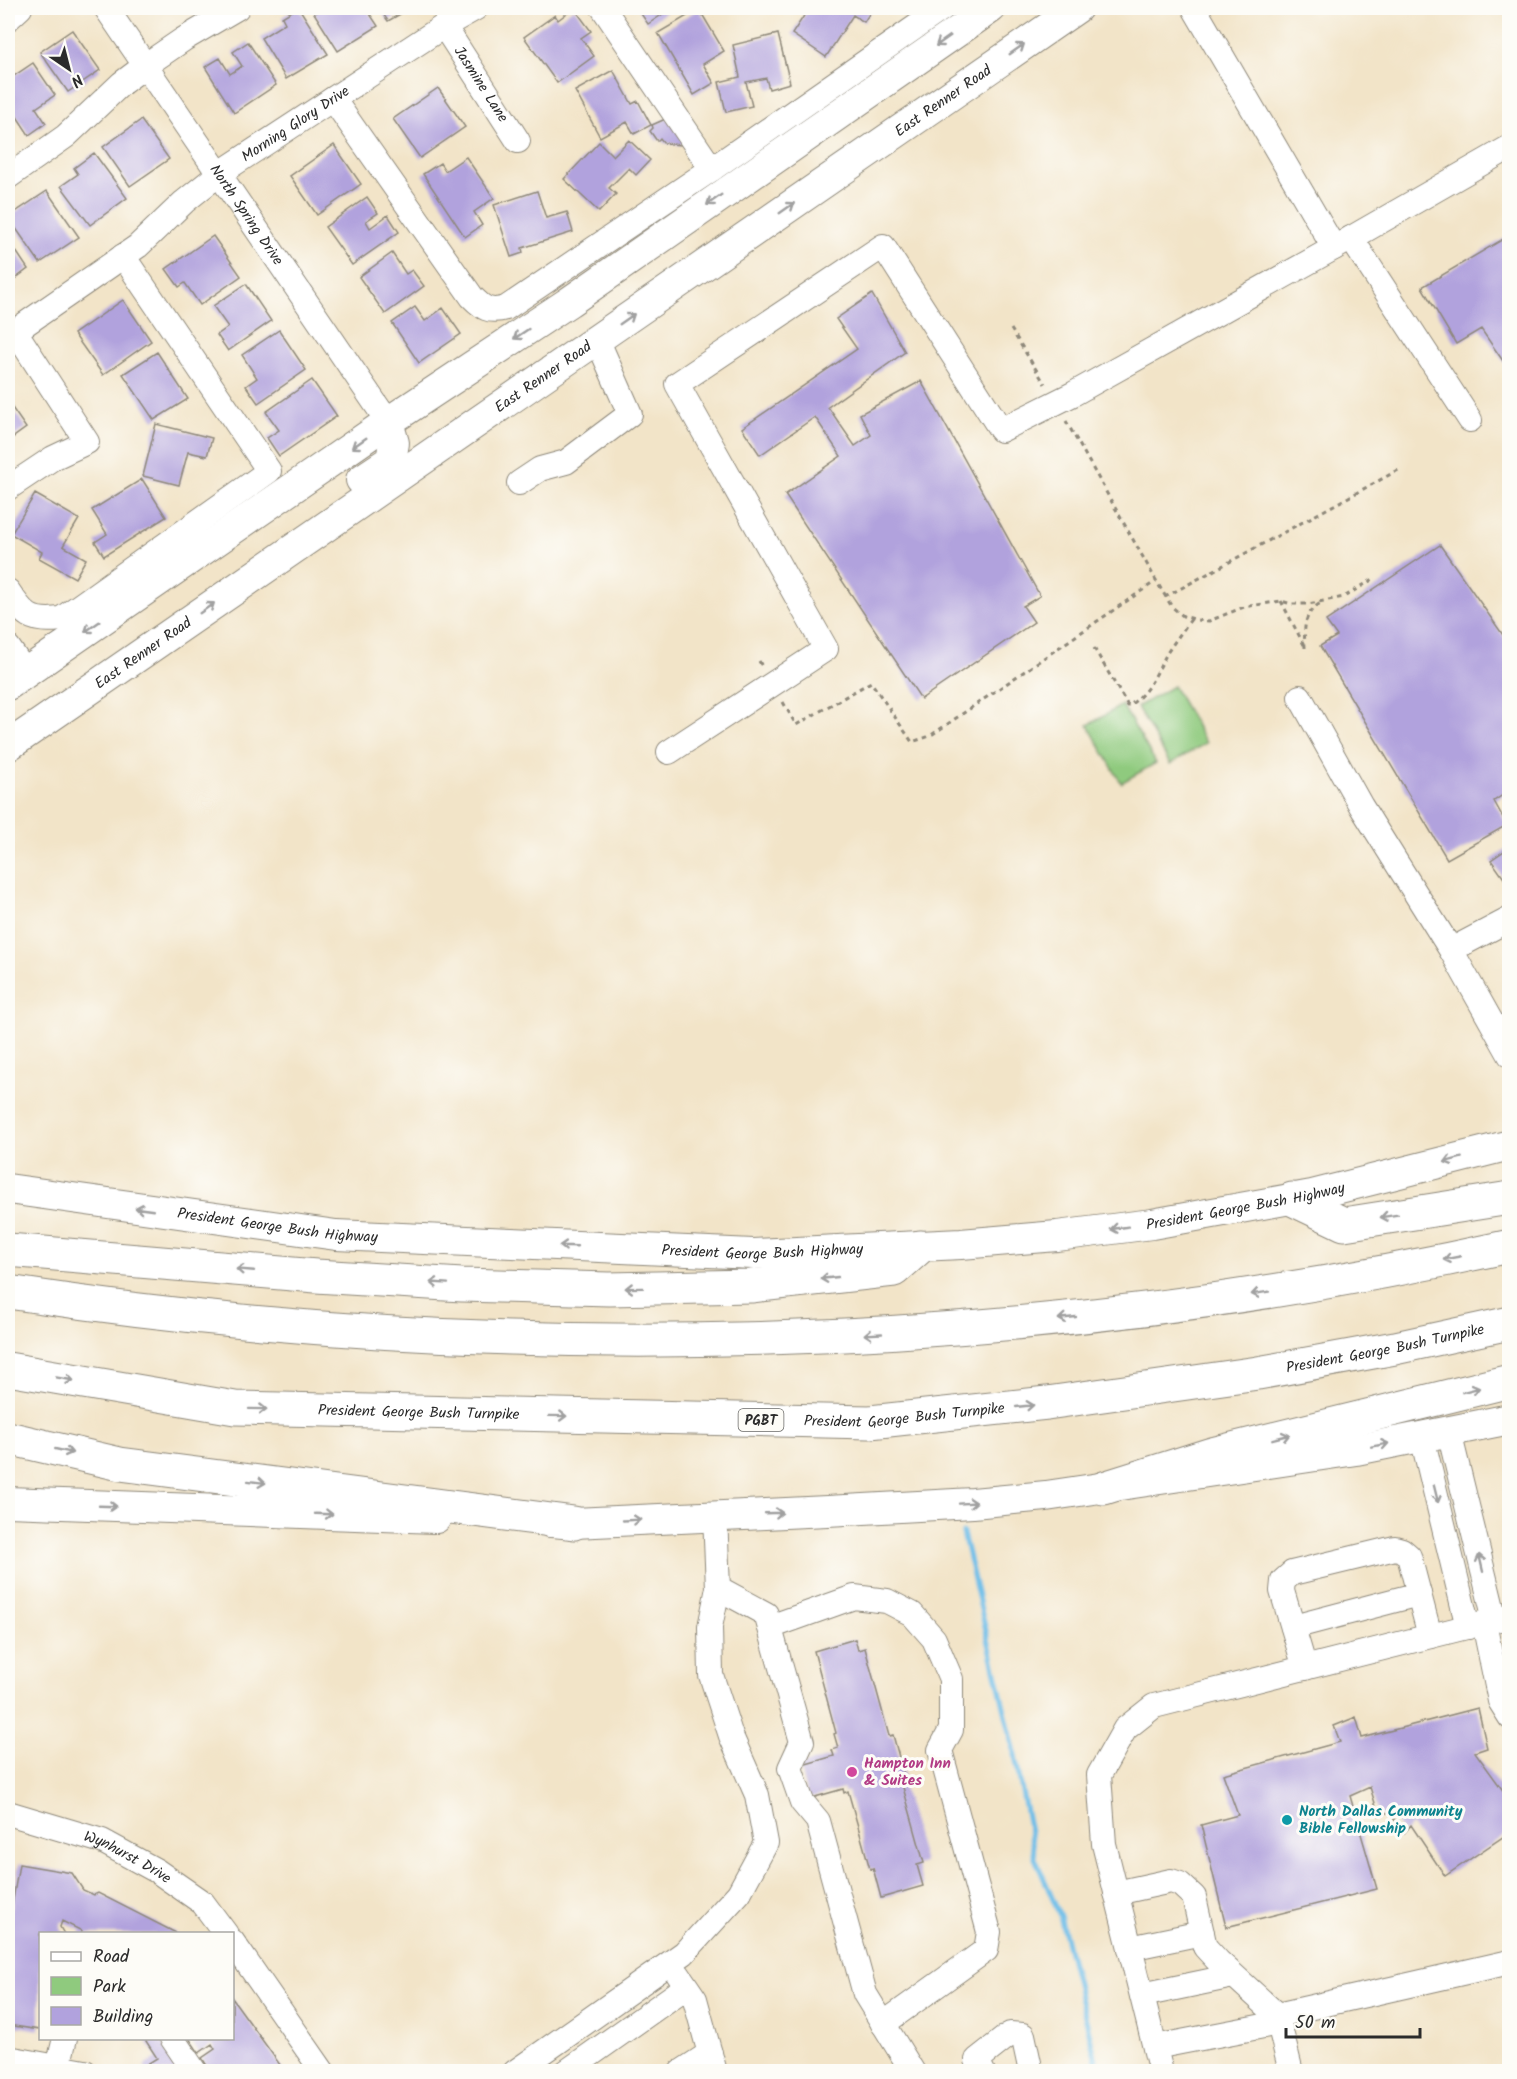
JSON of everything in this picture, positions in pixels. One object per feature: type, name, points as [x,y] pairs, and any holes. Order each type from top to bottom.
[{"type":"highway","points":[[1292,1199],[1344,1224],[1509,1198]]},
{"type":"highway","points":[[8,1292],[186,1316],[380,1333],[576,1340],[771,1339],[953,1328],[1115,1312],[1297,1287],[1509,1246]]},
{"type":"highway","points":[[8,1251],[327,1277],[462,1285],[609,1289],[751,1286],[894,1270],[920,1247]]},
{"type":"highway","name":"President George Bush Turnpike","points":[[8,1369],[235,1408],[870,1422],[1047,1403],[1258,1373],[1509,1323]]},
{"type":"highway","points":[[1104,1488],[1212,1454],[1509,1381]]},
{"type":"highway","points":[[8,1438],[120,1464],[574,1523]]},
{"type":"main road","points":[[55,713],[17,679],[388,422],[569,302],[991,8]]},
{"type":"main road","name":"East Renner Road","points":[[8,746],[1077,8]]},
{"type":"main road","points":[[569,302],[597,339]]},
{"type":"main road","points":[[388,422],[414,434],[449,441]]},
{"type":"main road","points":[[318,531],[336,498],[391,460],[394,443],[388,422]]},
{"type":"main road","name":"President George Bush Highway","points":[[8,1189],[336,1235],[753,1254],[920,1247],[1110,1230],[1292,1199],[1386,1178],[1509,1145]]},
{"type":"main road","points":[[8,1502],[574,1523],[973,1503],[1104,1488],[1356,1450],[1509,1419]]},
{"type":"street","points":[[8,19],[20,8]]},
{"type":"street","name":"North Spring Drive","points":[[106,8],[388,422]]},
{"type":"street","points":[[8,177],[66,136],[122,83],[146,65],[184,39],[237,8]]},
{"type":"street","name":"Morning Glory Drive","points":[[11,333],[138,246],[184,202],[220,173],[444,26],[476,8]]},
{"type":"street","points":[[603,8],[712,169]]},
{"type":"street","points":[[1194,8],[1342,243],[1470,420]]},
{"type":"street","points":[[333,99],[472,297],[483,308],[498,310],[506,308],[712,169],[937,9]]},
{"type":"street","name":"Jasmine Lane","points":[[444,26],[518,141]]},
{"type":"street","points":[[669,752],[826,650],[677,384],[883,246],[1001,430],[1055,403],[1509,147]]},
{"type":"street","points":[[8,591],[22,612],[30,618],[47,621],[61,619],[269,471],[123,256]]},
{"type":"street","points":[[8,488],[53,458],[87,442],[11,333]]},
{"type":"street","points":[[519,483],[540,469],[566,462],[630,414],[597,339]]},
{"type":"street","points":[[8,647],[17,679]]},
{"type":"street","points":[[1300,697],[1361,806],[1451,950],[1509,1055]]},
{"type":"street","points":[[1451,950],[1509,919]]},
{"type":"street","points":[[1436,1435],[1489,1621],[1500,1701],[1509,1717]]},
{"type":"street","points":[[515,2072],[684,1953],[740,1893],[766,1843],[757,1795],[731,1736],[711,1675],[710,1627],[718,1588],[715,1515]]},
{"type":"street","points":[[1305,1668],[1282,1591],[1283,1581],[1292,1573],[1395,1548],[1402,1550],[1409,1556],[1430,1636]]},
{"type":"street","points":[[718,1588],[766,1614],[802,1742],[790,1768],[802,1803],[818,1821],[865,1994],[911,2071]]},
{"type":"street","points":[[1293,1627],[1419,1594]]},
{"type":"street","points":[[770,1627],[854,1597],[887,1600],[912,1614],[934,1640],[951,1678],[951,1730],[940,1750],[989,1932],[986,1950],[883,2024]]},
{"type":"street","points":[[1161,2072],[1104,1844],[1099,1775],[1125,1729],[1154,1706],[1489,1621]]},
{"type":"street","name":"Wynhurst Drive","points":[[8,1813],[102,1842],[157,1871],[203,1903],[225,1932]]},
{"type":"street","points":[[1116,1893],[1171,1881],[1180,1884],[1194,1898],[1205,1947],[1278,2019],[1291,2072]]},
{"type":"street","points":[[1130,1948],[1202,1933]]},
{"type":"street","points":[[234,1944],[323,2072]]},
{"type":"street","points":[[1155,2047],[1509,1962]]},
{"type":"street","points":[[670,1963],[695,1999],[713,2062],[681,2072]]},
{"type":"street","points":[[1142,1995],[1233,1976]]},
{"type":"street","points":[[564,2038],[579,2068],[686,1987]]},
{"type":"street","points":[[983,2072],[977,2060],[1010,2034],[1016,2034],[1023,2035],[1031,2072]]},
{"type":"street","points":[[58,2067],[65,2040]]},
{"type":"street","points":[[173,2040],[195,2072]]},
{"type":"street","points":[[8,2058],[85,2072]]},
{"type":"path","points":[[1011,329],[1165,597],[1172,607],[1184,616],[1209,621],[1244,607],[1281,601],[1292,604],[1325,601],[1344,597],[1375,578]]},
{"type":"path","points":[[1165,597],[1402,468]]},
{"type":"path","points":[[759,661],[796,725],[871,682],[912,742],[930,736],[1156,581]]},
{"type":"path","points":[[1281,601],[1305,648],[1306,619],[1311,610],[1325,601]]},
{"type":"path","points":[[1094,648],[1128,706],[1147,688],[1192,618]]},
{"type":"green space","points":[[1173,686],[1206,743],[1170,764],[1137,707]]},
{"type":"green space","points":[[1122,705],[1156,763],[1121,783],[1088,725]]},
{"type":"building","points":[[297,8],[328,54],[286,79],[261,38],[285,23],[282,17]]},
{"type":"building","points":[[322,8],[366,8],[378,26],[338,51],[314,13]]},
{"type":"building","points":[[379,8],[411,8],[388,21]]},
{"type":"building","points":[[574,8],[591,31],[581,38],[594,56],[557,83],[524,37],[555,15],[558,20]]},
{"type":"building","points":[[637,8],[672,8],[648,24]]},
{"type":"building","points":[[809,8],[846,10],[848,8],[873,8],[864,22],[853,15],[826,57],[792,34]]},
{"type":"building","points":[[699,9],[724,51],[703,64],[714,83],[694,95],[658,33]]},
{"type":"building","points":[[72,30],[100,70],[68,92],[40,52]]},
{"type":"building","points":[[778,34],[790,83],[769,89],[766,78],[746,82],[752,106],[726,112],[719,82],[740,77],[733,45]]},
{"type":"building","points":[[248,42],[276,85],[234,113],[205,67],[220,58],[230,74],[242,66],[233,52]]},
{"type":"building","points":[[33,63],[55,95],[36,108],[46,123],[29,135],[8,103],[8,80]]},
{"type":"building","points":[[613,70],[632,104],[638,101],[651,125],[634,134],[627,122],[600,137],[575,91]]},
{"type":"building","points":[[438,88],[465,127],[420,158],[393,119]]},
{"type":"building","points":[[670,117],[687,140],[680,145],[664,143],[660,138],[657,141],[650,131],[653,128],[652,125]]},
{"type":"building","points":[[141,120],[169,159],[130,186],[103,147]]},
{"type":"building","points":[[629,140],[650,160],[636,175],[629,168],[609,188],[616,194],[599,212],[564,179],[599,142],[613,156]]},
{"type":"building","points":[[334,145],[361,184],[317,215],[290,176]]},
{"type":"building","points":[[94,153],[127,198],[90,225],[61,186],[78,174],[74,168]]},
{"type":"building","points":[[466,157],[494,198],[474,212],[482,225],[465,237],[423,174],[440,163],[445,171]]},
{"type":"building","points":[[47,191],[79,237],[40,263],[8,217]]},
{"type":"building","points":[[537,191],[546,218],[567,212],[573,232],[522,248],[523,253],[511,257],[494,205]]},
{"type":"building","points":[[367,197],[378,213],[366,221],[370,228],[388,215],[399,232],[352,265],[325,227]]},
{"type":"building","points":[[1510,235],[1510,371],[1481,329],[1456,344],[1422,287]]},
{"type":"building","points":[[213,236],[241,276],[200,305],[185,283],[179,287],[166,269]]},
{"type":"building","points":[[8,239],[28,269],[8,284]]},
{"type":"building","points":[[392,253],[406,274],[412,270],[424,286],[385,314],[359,277]]},
{"type":"building","points":[[246,284],[271,321],[228,351],[217,335],[228,327],[213,306]]},
{"type":"building","points":[[872,294],[905,352],[828,407],[855,446],[871,435],[860,414],[921,381],[1040,596],[1023,606],[1034,622],[921,699],[785,495],[841,456],[815,417],[760,455],[742,428],[857,349],[836,319]]},
{"type":"building","points":[[123,300],[151,341],[103,375],[74,334]]},
{"type":"building","points":[[415,307],[425,321],[443,308],[461,334],[419,363],[392,323]]},
{"type":"building","points":[[279,330],[306,370],[258,403],[246,386],[257,378],[242,355]]},
{"type":"building","points":[[157,352],[188,399],[154,420],[123,374]]},
{"type":"building","points":[[312,380],[337,416],[279,456],[267,438],[279,430],[266,412]]},
{"type":"building","points":[[8,402],[26,428],[8,441]]},
{"type":"building","points":[[156,424],[212,438],[207,456],[188,452],[179,485],[143,476]]},
{"type":"building","points":[[142,479],[166,517],[104,556],[95,542],[107,534],[92,510]]},
{"type":"building","points":[[35,494],[79,519],[63,546],[86,559],[75,578],[39,558],[42,552],[11,534]]},
{"type":"building","points":[[1440,545],[1510,645],[1510,790],[1494,801],[1507,825],[1447,859],[1320,646],[1337,636],[1326,621]]},
{"type":"building","points":[[1510,847],[1510,887],[1491,860]]},
{"type":"building","name":"Hampton Inn & Suites","points":[[855,1639],[858,1650],[865,1648],[889,1736],[893,1735],[905,1779],[901,1780],[924,1863],[917,1865],[923,1886],[881,1898],[873,1868],[870,1869],[848,1791],[844,1793],[843,1789],[808,1799],[799,1766],[834,1756],[832,1750],[838,1748],[814,1651]]},
{"type":"building","name":"North Dallas Community Bible Fellowship","points":[[1478,1708],[1487,1748],[1475,1752],[1510,1800],[1510,1832],[1445,1876],[1411,1825],[1404,1833],[1389,1812],[1379,1816],[1370,1787],[1350,1796],[1377,1889],[1226,1927],[1201,1825],[1238,1815],[1223,1774],[1340,1742],[1334,1726],[1356,1717],[1362,1738]]},
{"type":"building","points":[[19,1864],[72,1873],[83,1890],[94,1895],[98,1893],[174,1932],[81,1932],[62,1921],[60,1927],[63,1932],[39,1932],[39,2030],[8,2025],[8,1930]]},
{"type":"building","points":[[234,2001],[283,2069],[280,2072],[211,2072],[202,2058],[215,2049],[212,2044],[199,2053],[190,2040],[234,2040]]},
{"type":"building","points":[[145,2040],[161,2040],[182,2072],[148,2072],[144,2066],[157,2058]]},
{"type":"waterway","points":[[963,1533],[1013,1745],[1035,1858],[1060,1916],[1099,2072]]},
{"type":"place","name":"Hampton Inn & Suites","points":[[852,1772]]},
{"type":"place","name":"North Dallas Community Bible Fellowship","points":[[1287,1820]]}]
